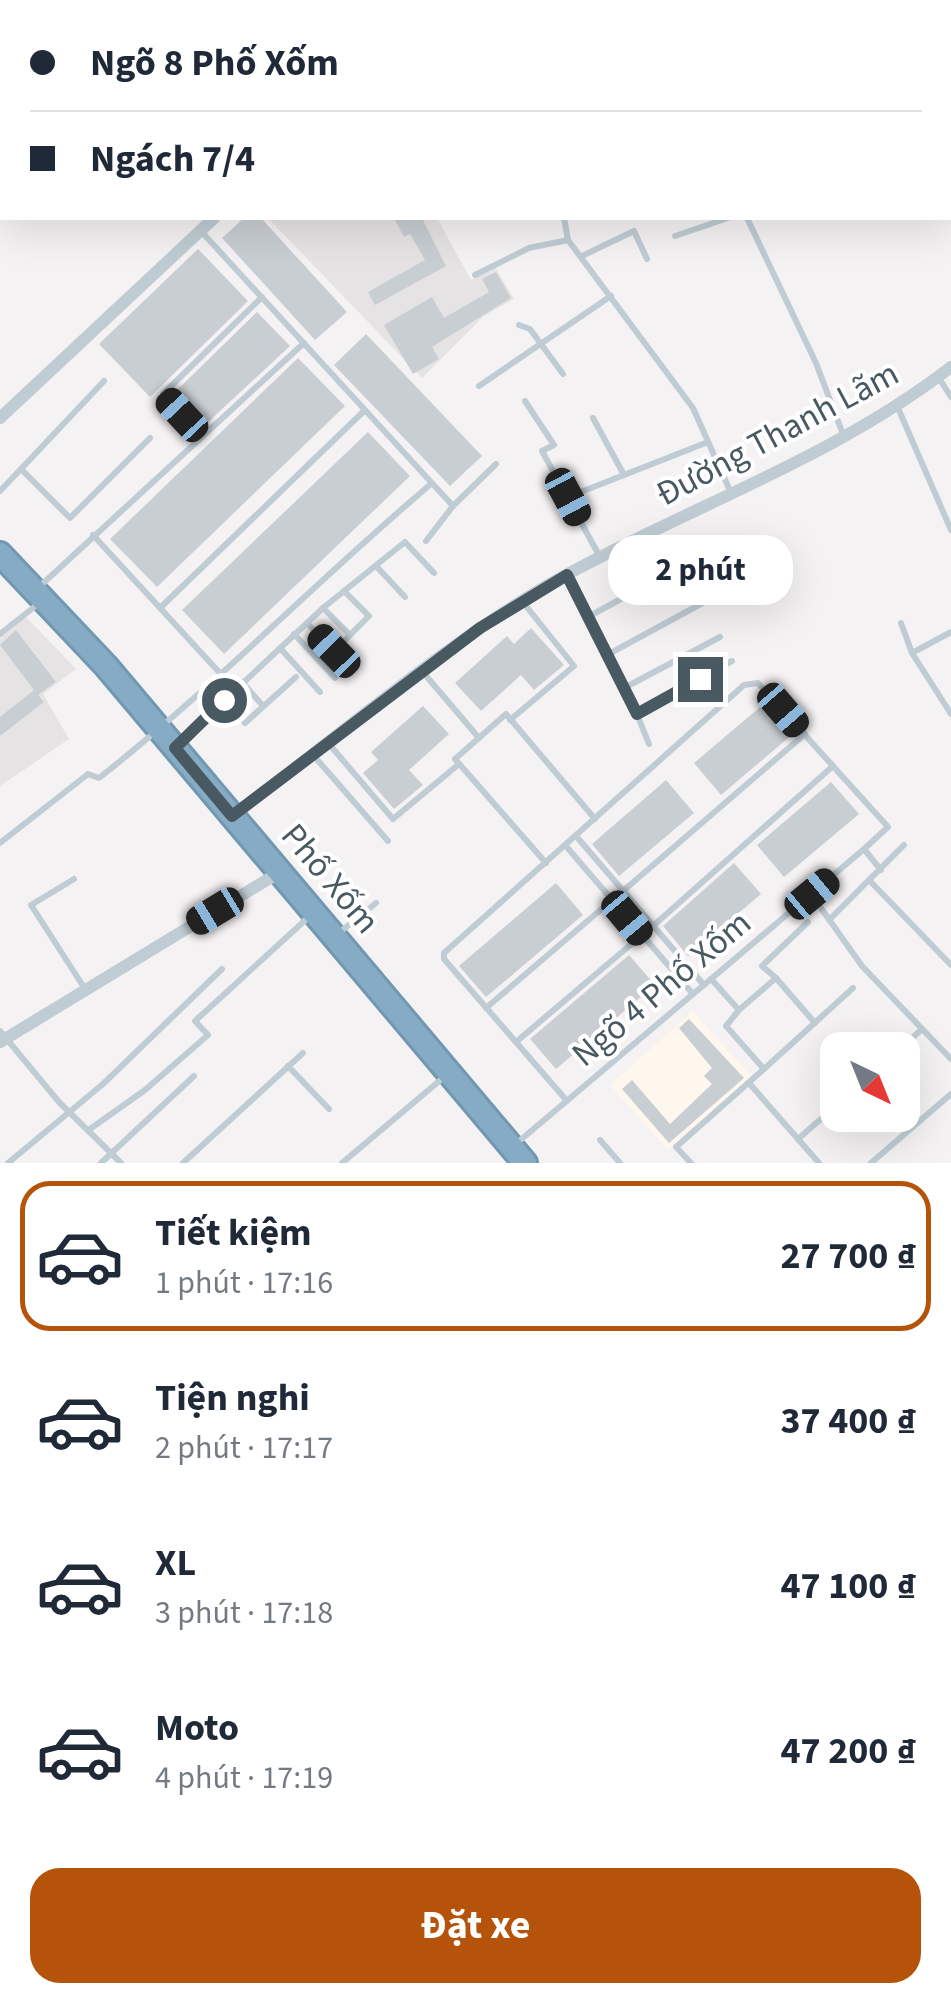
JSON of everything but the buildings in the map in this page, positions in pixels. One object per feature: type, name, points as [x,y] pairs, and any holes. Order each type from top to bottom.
[{"type":"highway","name":"Phố Xốm","points":[[0,554],[167,739],[520,1159]]},
{"type":"street","points":[[0,418],[212,220]]},
{"type":"street","name":"Đường Thanh Lãm","points":[[232,816],[422,670],[522,601],[600,558],[733,496],[844,438],[898,408],[951,367]]},
{"type":"street","points":[[2,1037],[280,872]]},
{"type":"lane","points":[[564,220],[568,240],[584,255],[693,408],[733,496]]},
{"type":"lane","points":[[675,236],[722,220]]},
{"type":"lane","points":[[748,220],[816,363],[844,438]]},
{"type":"lane","points":[[200,230],[453,506]]},
{"type":"lane","points":[[584,255],[634,230],[647,260]]},
{"type":"lane","points":[[474,275],[529,248],[568,240]]},
{"type":"lane","points":[[478,386],[610,296]]},
{"type":"lane","points":[[202,436],[163,394],[262,297]]},
{"type":"lane","points":[[519,324],[524,323],[564,374]]},
{"type":"lane","points":[[0,634],[92,535],[304,343]]},
{"type":"lane","points":[[938,377],[951,397]]},
{"type":"lane","points":[[0,490],[104,381]]},
{"type":"lane","points":[[525,401],[554,446],[542,450],[600,558]]},
{"type":"lane","points":[[898,408],[951,530]]},
{"type":"lane","points":[[160,608],[364,411]]},
{"type":"lane","points":[[592,418],[624,476]]},
{"type":"lane","points":[[21,469],[70,518],[150,438]]},
{"type":"lane","points":[[568,497],[708,442]]},
{"type":"lane","points":[[426,541],[453,506],[496,464]]},
{"type":"lane","points":[[167,739],[218,671],[432,484]]},
{"type":"lane","points":[[92,535],[218,671]]},
{"type":"lane","points":[[0,843],[88,774],[99,778],[224,700],[343,590],[350,590],[405,542],[434,573]]},
{"type":"lane","points":[[377,566],[406,598]]},
{"type":"lane","points":[[588,617],[683,566]]},
{"type":"lane","points":[[567,575],[626,687],[649,744]]},
{"type":"lane","points":[[307,623],[334,651],[369,616],[343,590]]},
{"type":"lane","points":[[607,654],[708,600]]},
{"type":"lane","points":[[510,720],[574,666],[522,601]]},
{"type":"lane","points":[[323,608],[350,635]]},
{"type":"lane","points":[[901,623],[912,652],[951,712]]},
{"type":"lane","points":[[912,652],[951,632]]},
{"type":"lane","points":[[294,634],[335,678]]},
{"type":"lane","points":[[626,687],[720,637]]},
{"type":"lane","points":[[280,648],[320,692]]},
{"type":"lane","points":[[637,714],[732,662]]},
{"type":"lane","points":[[422,670],[479,738]]},
{"type":"lane","points":[[224,700],[245,723],[296,676]]},
{"type":"lane","points":[[242,682],[264,706]]},
{"type":"lane","points":[[567,1101],[444,960],[444,953],[749,682],[762,685],[833,766],[653,926]]},
{"type":"lane","points":[[546,863],[455,759],[506,714],[595,818]]},
{"type":"lane","points":[[623,891],[805,734]]},
{"type":"lane","points":[[329,744],[394,819],[459,764]]},
{"type":"lane","points":[[314,756],[388,841]]},
{"type":"lane","name":"Ngõ 4 Phố Xốm","points":[[520,1159],[567,1101],[888,828],[833,766]]},
{"type":"lane","points":[[576,836],[653,926],[739,1010]]},
{"type":"lane","points":[[830,920],[904,845]]},
{"type":"lane","points":[[566,846],[693,994]]},
{"type":"lane","points":[[864,849],[881,870]]},
{"type":"lane","points":[[74,879],[31,905],[86,990]]},
{"type":"lane","points":[[871,882],[951,966]]},
{"type":"lane","points":[[812,894],[862,966],[951,1059]]},
{"type":"lane","points":[[486,1008],[612,900]]},
{"type":"lane","points":[[335,936],[376,903]]},
{"type":"lane","points":[[90,1128],[145,1090],[208,1035],[195,1021],[314,912]]},
{"type":"lane","points":[[808,922],[762,966],[815,1023]]},
{"type":"lane","points":[[516,1042],[642,935]]},
{"type":"lane","points":[[8,1163],[72,1111],[222,970]]},
{"type":"lane","points":[[764,1069],[726,1026],[776,978]]},
{"type":"lane","points":[[690,1163],[676,1147],[853,988]]},
{"type":"lane","points":[[919,1032],[922,1029]]},
{"type":"lane","points":[[2,1037],[121,1163]]},
{"type":"lane","points":[[183,1163],[303,1053]]},
{"type":"lane","points":[[288,1066],[329,1110]]},
{"type":"lane","points":[[342,1163],[450,1072]]},
{"type":"lane","points":[[101,1163],[194,1076]]},
{"type":"lane","points":[[749,1083],[819,1163]]},
{"type":"lane","points":[[871,1163],[951,1094]]},
{"type":"lane","points":[[798,1139],[820,1120]]},
{"type":"lane","points":[[600,1140],[620,1163]]},
{"type":"shaded area","points":[[270,220],[438,220],[471,280],[495,267],[514,299],[484,316],[422,378]]},
{"type":"shaded area","points":[[26,617],[76,669],[43,694],[69,739],[0,786],[0,638]]},
{"type":"shaded area","points":[[693,1011],[751,1076],[668,1150],[610,1085]]},
{"type":"route","points":[[224,700],[175,748],[232,816],[480,628],[567,575],[637,714],[700,679]]}]
